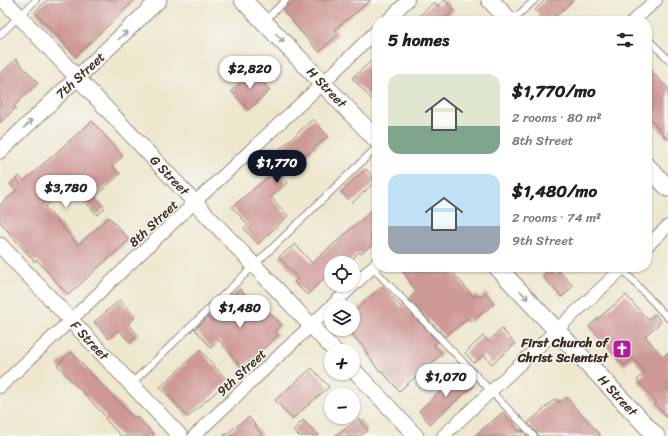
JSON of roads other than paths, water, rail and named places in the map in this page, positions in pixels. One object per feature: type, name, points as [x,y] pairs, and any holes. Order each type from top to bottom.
[{"type":"main road","name":"H Street","points":[[243,0],[372,135]]},
{"type":"main road","points":[[490,0],[506,16]]},
{"type":"main road","points":[[652,171],[668,188]]},
{"type":"main road","name":"H Street","points":[[502,272],[656,436]]},
{"type":"street","name":"G Street","points":[[4,0],[329,344]]},
{"type":"street","name":"7th Street","points":[[0,151],[159,0]]},
{"type":"street","points":[[392,16],[408,0]]},
{"type":"street","points":[[639,16],[656,0]]},
{"type":"street","name":"8th Street","points":[[0,387],[323,83],[372,35]]},
{"type":"street","points":[[652,241],[668,226]]},
{"type":"street","name":"F Street","points":[[0,245],[180,436]]},
{"type":"street","name":"9th Street","points":[[194,436],[372,268]]},
{"type":"street","points":[[443,436],[619,272]]},
{"type":"street","points":[[360,377],[416,436]]},
{"type":"lane","points":[[0,34],[36,0]]},
{"type":"lane","points":[[264,22],[286,0]]},
{"type":"lane","points":[[517,16],[535,0]]},
{"type":"lane","points":[[652,43],[668,59]]},
{"type":"lane","points":[[131,384],[372,152]]},
{"type":"lane","points":[[381,272],[478,378],[492,390],[534,436]]},
{"type":"lane","points":[[627,272],[668,318]]},
{"type":"place","name":"First Church of Christ Scientist","points":[[622,349]]}]
